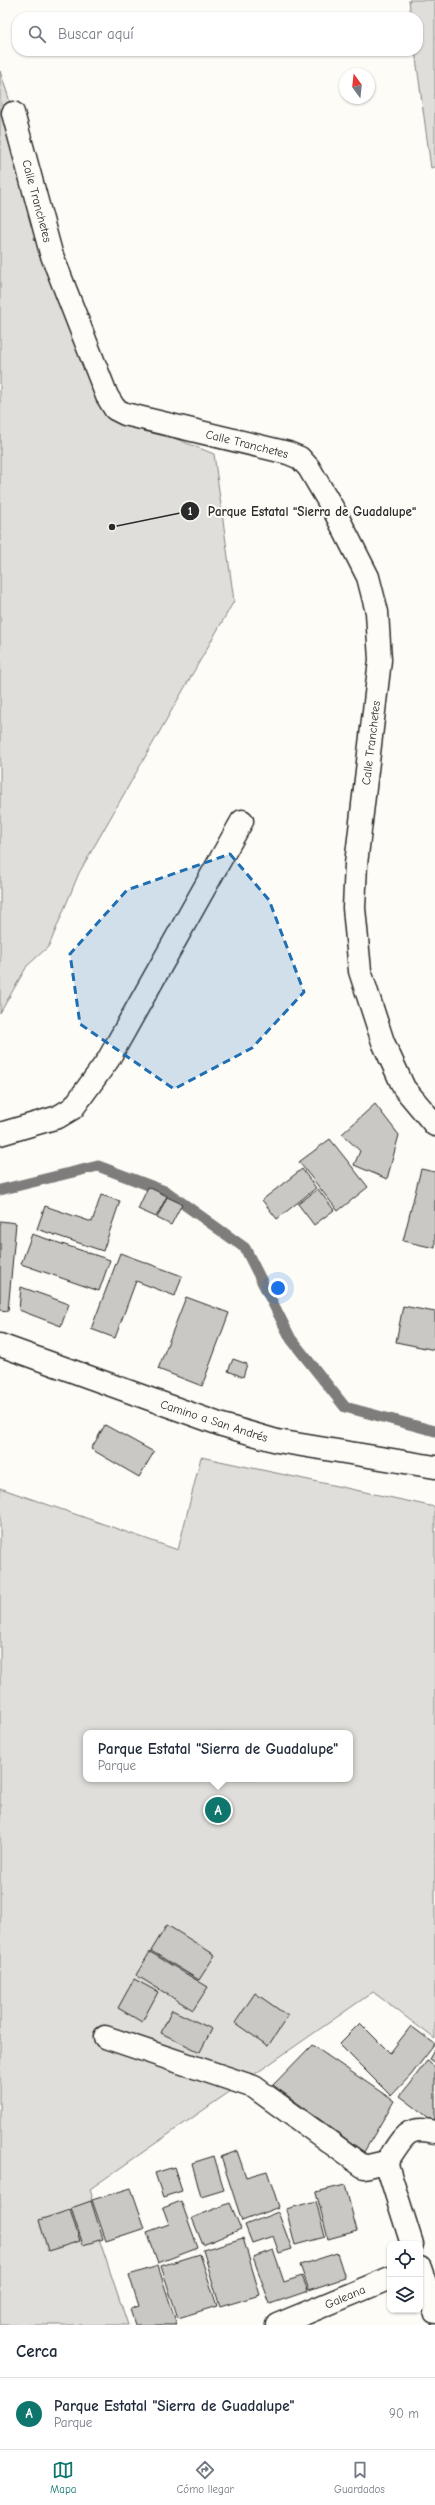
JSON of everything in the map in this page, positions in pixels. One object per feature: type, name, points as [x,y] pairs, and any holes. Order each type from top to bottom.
[{"type":"street","name":"Calle Tranchetes","points":[[13,113],[51,253],[107,396],[115,408],[125,414],[288,452],[300,458],[309,468],[336,514],[368,577],[377,612],[380,660],[356,864],[354,908],[360,971],[383,1042],[404,1088],[435,1124]]},
{"type":"street","points":[[0,1134],[58,1117],[73,1108],[108,1060],[242,821]]},
{"type":"street","name":"Camino a San Andrés","points":[[0,1345],[222,1426],[277,1441],[435,1467]]},
{"type":"street","points":[[105,2037],[254,2087],[364,2167],[386,2162],[408,2133],[413,2130],[420,2128],[435,2132]]},
{"type":"street","points":[[386,2162],[411,2241]]},
{"type":"street","points":[[423,2276],[434,2303]]},
{"type":"street","name":"Galeana","points":[[278,2325],[387,2279]]},
{"type":"highlighted area","points":[[230,854],[269,900],[304,992],[252,1048],[174,1089],[80,1024],[70,954],[127,890]]},
{"type":"shaded area","points":[[409,0],[435,0],[435,167],[431,168],[416,56],[423,56],[423,12],[410,12]]},
{"type":"shaded area","points":[[0,71],[98,373],[139,424],[214,454],[234,601],[79,873],[49,946],[27,966],[0,1013]]},
{"type":"shaded area","points":[[201,1457],[435,1507],[435,2039],[373,1992],[90,2189],[92,2196],[89,2209],[128,2325],[0,2325],[0,1488],[178,1550]]},
{"type":"building","points":[[375,1104],[399,1135],[387,1179],[354,1165],[360,1151],[342,1134]]},
{"type":"building","points":[[330,1139],[368,1187],[338,1211],[299,1162]]},
{"type":"building","points":[[302,1169],[316,1188],[277,1219],[262,1200]]},
{"type":"building","points":[[421,1169],[435,1172],[435,1248],[403,1241]]},
{"type":"building","points":[[148,1187],[167,1196],[156,1217],[138,1209]]},
{"type":"building","points":[[318,1189],[334,1210],[314,1225],[298,1204]]},
{"type":"building","points":[[101,1195],[120,1201],[103,1251],[37,1229],[45,1206],[92,1222]]},
{"type":"building","points":[[167,1197],[182,1204],[171,1225],[157,1218]]},
{"type":"building","points":[[0,1221],[16,1223],[8,1311],[0,1310]]},
{"type":"building","points":[[32,1234],[110,1260],[99,1291],[21,1264]]},
{"type":"building","points":[[120,1253],[182,1276],[175,1296],[136,1281],[115,1338],[91,1329]]},
{"type":"building","points":[[21,1287],[69,1304],[61,1326],[19,1310]]},
{"type":"building","points":[[186,1297],[229,1313],[202,1386],[158,1369]]},
{"type":"building","points":[[403,1306],[435,1312],[435,1350],[396,1342]]},
{"type":"building","points":[[233,1359],[247,1364],[243,1377],[228,1371]]},
{"type":"building","points":[[105,1425],[154,1452],[139,1477],[91,1449]]},
{"type":"building","points":[[167,1925],[215,1955],[199,1980],[151,1951]]},
{"type":"building","points":[[150,1952],[208,1987],[193,2010],[136,1975]]},
{"type":"building","points":[[134,1979],[158,1992],[142,2022],[118,2008]]},
{"type":"building","points":[[255,1993],[288,2016],[268,2046],[235,2023]]},
{"type":"building","points":[[172,2010],[212,2029],[200,2052],[161,2033]]},
{"type":"building","points":[[360,2023],[390,2053],[411,2026],[435,2044],[411,2075],[391,2096],[339,2044]]},
{"type":"building","points":[[312,2045],[394,2101],[364,2152],[273,2085]]},
{"type":"building","points":[[435,2049],[435,2063],[429,2059]]},
{"type":"building","points":[[427,2061],[435,2067],[435,2118],[433,2121],[400,2096]]},
{"type":"building","points":[[237,2151],[246,2177],[267,2171],[279,2207],[242,2221],[221,2157]]},
{"type":"building","points":[[214,2156],[224,2190],[201,2197],[192,2163]]},
{"type":"building","points":[[174,2167],[182,2191],[163,2197],[155,2173]]},
{"type":"building","points":[[345,2185],[357,2231],[328,2239],[316,2192]]},
{"type":"building","points":[[131,2188],[145,2228],[106,2241],[92,2200]]},
{"type":"building","points":[[91,2201],[103,2239],[83,2245],[71,2208]]},
{"type":"building","points":[[181,2201],[198,2248],[158,2263],[147,2232],[169,2224],[163,2208]]},
{"type":"building","points":[[316,2201],[325,2237],[295,2245],[286,2209]]},
{"type":"building","points":[[230,2203],[241,2229],[203,2245],[192,2218]]},
{"type":"building","points":[[70,2210],[80,2241],[48,2251],[39,2220]]},
{"type":"building","points":[[278,2212],[292,2249],[279,2253],[273,2236],[252,2243],[245,2225]]},
{"type":"building","points":[[243,2238],[260,2295],[220,2307],[203,2250]]},
{"type":"building","points":[[273,2250],[284,2282],[302,2276],[308,2291],[270,2304],[253,2257]]},
{"type":"building","points":[[337,2253],[345,2278],[309,2290],[300,2265]]},
{"type":"building","points":[[200,2254],[217,2306],[178,2318],[161,2266]]},
{"type":"building","points":[[158,2266],[177,2325],[135,2325],[130,2309],[139,2306],[129,2275]]},
{"type":"waterway","points":[[0,1190],[98,1166],[167,1192],[245,1248],[291,1339],[345,1407],[435,1431]]},
{"type":"place","name":"Parque Estatal \"Sierra de Guadalupe\"","points":[[112,527]]},
{"type":"place","name":"Parque Estatal \"Sierra de Guadalupe\"","points":[[218,1810]]}]
